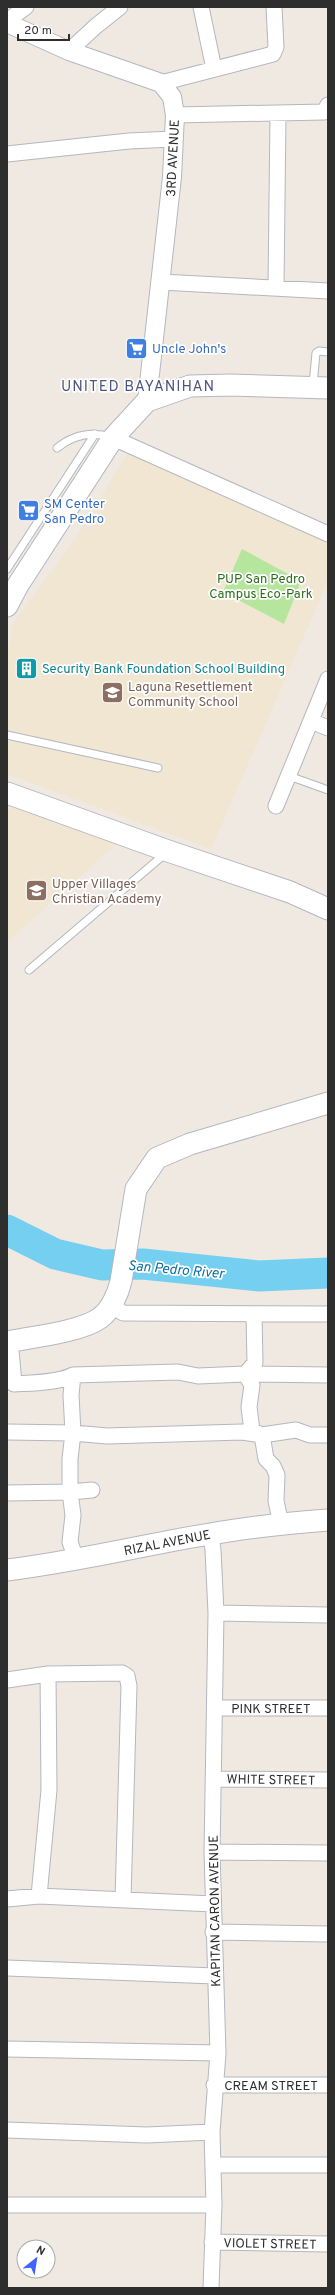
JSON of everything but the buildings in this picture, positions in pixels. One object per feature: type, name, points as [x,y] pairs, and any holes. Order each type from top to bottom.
[{"type":"main road","points":[[7,606],[104,436],[148,401],[190,386],[230,385],[321,388]]},
{"type":"main road","points":[[7,793],[168,851],[290,892],[328,909]]},
{"type":"main road","points":[[9,1346],[84,1326],[100,1318],[111,1306],[119,1291],[130,1214],[136,1189],[157,1158],[190,1144],[328,1103]]},
{"type":"main road","name":"RIZAL AVENUE","points":[[7,1570],[211,1534],[281,1524],[328,1520]]},
{"type":"street","points":[[26,7],[7,22],[69,51],[161,83],[273,54],[276,47],[274,7]]},
{"type":"street","points":[[69,51],[96,26],[120,7]]},
{"type":"street","points":[[201,7],[214,69]]},
{"type":"street","name":"3RD AVENUE","points":[[148,401],[161,282],[175,115],[172,97],[161,83]]},
{"type":"street","points":[[175,115],[324,112],[328,105]]},
{"type":"street","points":[[276,287],[278,114]]},
{"type":"street","points":[[7,154],[129,141],[174,138]]},
{"type":"street","points":[[161,282],[328,290]]},
{"type":"street","points":[[104,436],[328,534]]},
{"type":"street","points":[[276,806],[328,679]]},
{"type":"street","points":[[311,721],[328,728]]},
{"type":"street","points":[[111,1306],[123,1313],[328,1314]]},
{"type":"street","points":[[245,1374],[254,1363],[254,1314]]},
{"type":"street","points":[[9,1346],[14,1384],[68,1378],[73,1375],[178,1372],[198,1376],[245,1374],[328,1375]]},
{"type":"street","points":[[245,1374],[252,1385],[249,1407],[252,1432],[262,1436]]},
{"type":"street","points":[[73,1375],[71,1395],[73,1432],[70,1459],[70,1492],[73,1515],[70,1542],[76,1559]]},
{"type":"street","points":[[7,1432],[73,1432],[107,1436],[242,1432],[262,1436],[296,1430],[310,1435],[328,1435]]},
{"type":"street","points":[[262,1436],[266,1459],[273,1466],[277,1475],[276,1501],[281,1524]]},
{"type":"street","points":[[7,1493],[70,1492],[92,1490]]},
{"type":"street","name":"KAPITAN CARON AVENUE","points":[[211,1534],[214,1550],[216,1613],[215,1778],[212,1852],[213,1932],[218,2054],[214,2086],[212,2132],[214,2205],[211,2288]]},
{"type":"street","points":[[216,1613],[328,1615]]},
{"type":"street","points":[[7,1680],[48,1674],[122,1673],[127,1676],[129,1686],[123,1900]]},
{"type":"street","points":[[39,1896],[49,1790],[48,1674]]},
{"type":"street","name":"PINK STREET","points":[[215,1708],[328,1708]]},
{"type":"street","name":"WHITE STREET","points":[[215,1778],[328,1780]]},
{"type":"street","points":[[212,1852],[328,1853]]},
{"type":"street","points":[[7,1899],[39,1896],[213,1904]]},
{"type":"street","points":[[213,1932],[328,1934]]},
{"type":"street","points":[[7,1968],[215,1976]]},
{"type":"street","points":[[7,2049],[218,2054]]},
{"type":"street","name":"CREAM STREET","points":[[214,2086],[328,2085]]},
{"type":"street","points":[[7,2130],[147,2135],[212,2132]]},
{"type":"street","points":[[213,2165],[328,2165]]},
{"type":"street","points":[[7,2205],[214,2205]]},
{"type":"street","name":"VIOLET STREET","points":[[212,2242],[328,2244]]},
{"type":"lane","points":[[321,388],[316,354],[319,351],[328,352]]},
{"type":"lane","points":[[57,448],[69,438],[81,435],[104,436]]},
{"type":"lane","points":[[7,569],[104,436]]},
{"type":"lane","points":[[7,735],[158,768]]},
{"type":"lane","points":[[289,776],[328,790]]},
{"type":"lane","points":[[29,970],[168,851]]},
{"type":"shaded area","points":[[129,451],[328,542],[328,581],[211,849],[7,774],[7,657],[13,623],[78,535]]},
{"type":"shaded area","name":"Upper Villages Christian Academy","points":[[7,796],[123,838],[7,942]]},
{"type":"green space","name":"PUP San Pedro Campus Eco-Park","points":[[242,549],[301,581],[284,624],[223,592]]},
{"type":"waterway","name":"San Pedro River","points":[[7,1230],[55,1254],[102,1265],[143,1264],[259,1276],[328,1273]]},
{"type":"place","name":"Uncle John's","points":[[136,348]]},
{"type":"place","name":"SM Center San Pedro","points":[[29,510]]},
{"type":"place","name":"Security Bank Foundation School Building","points":[[26,668]]},
{"type":"place","name":"Laguna Resettlement Community School","points":[[112,693]]},
{"type":"place","name":"Upper Villages Christian Academy","points":[[36,890]]},
{"type":"district","name":"UNITED BAYANIHAN","points":[[138,386]]}]
